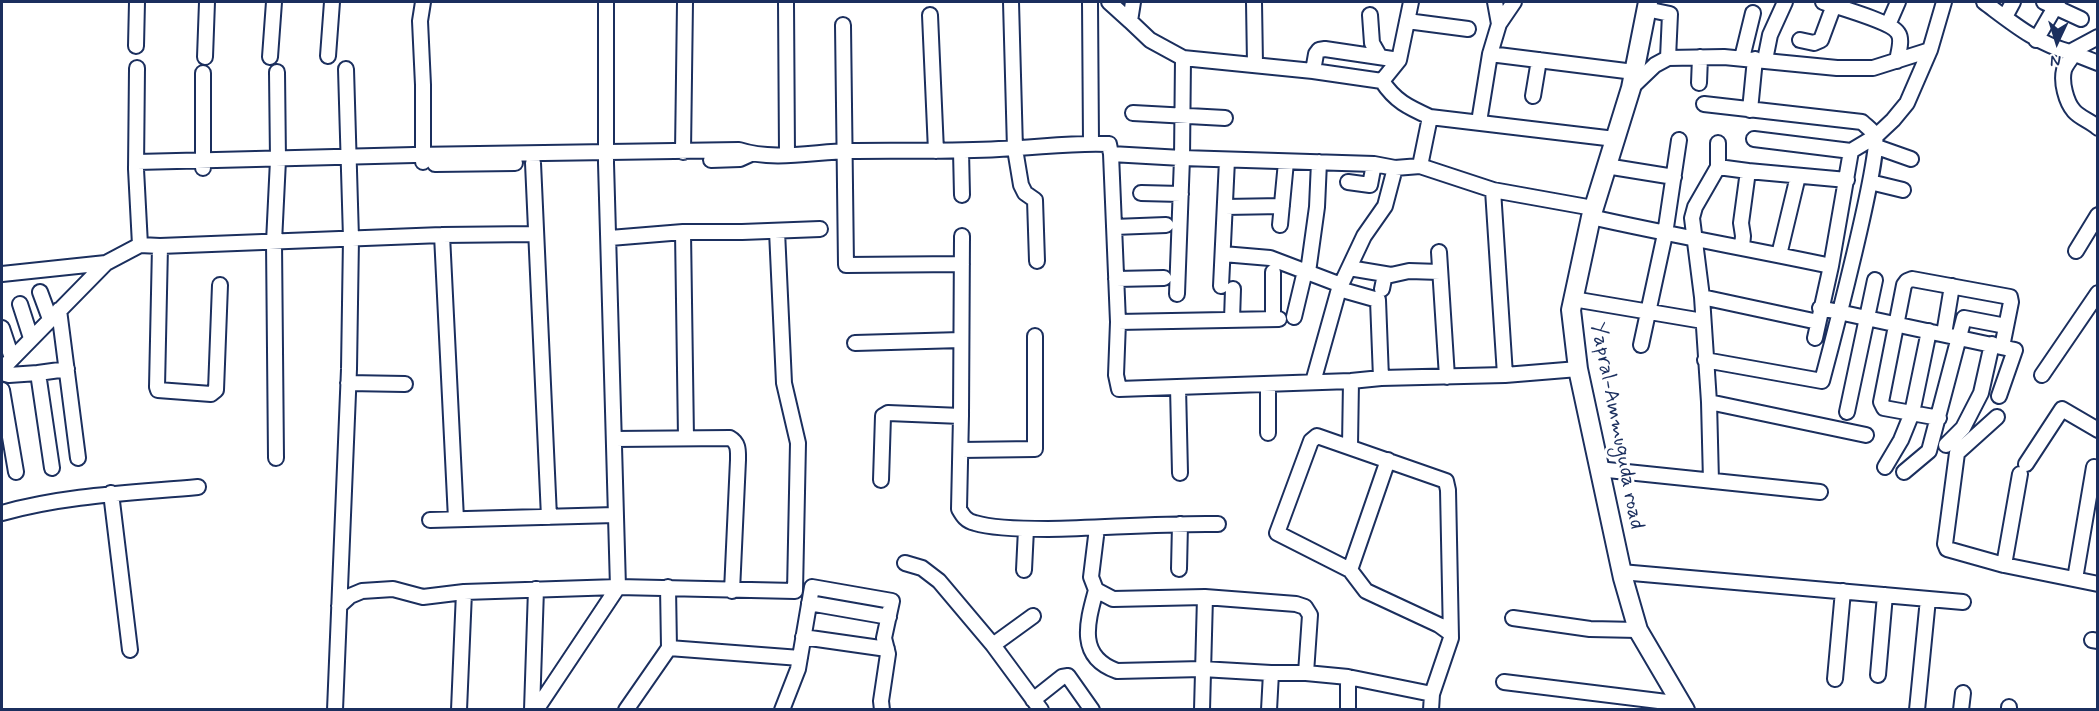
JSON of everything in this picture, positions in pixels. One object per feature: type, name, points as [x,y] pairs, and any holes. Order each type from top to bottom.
[{"type":"main road","name":"Yapral-Ammuguda road","points":[[1647,4],[1632,80],[1592,212],[1571,310],[1578,369],[1598,470],[1638,630],[1684,706]]},
{"type":"street","points":[[136,46],[137,2]]},
{"type":"street","points":[[205,57],[207,2]]},
{"type":"street","points":[[270,57],[274,2]]},
{"type":"street","points":[[328,56],[332,2]]},
{"type":"street","points":[[413,2],[416,16],[419,159]]},
{"type":"street","points":[[416,16],[422,2]]},
{"type":"street","points":[[534,710],[618,587],[606,158],[606,2]]},
{"type":"street","points":[[683,152],[685,2]]},
{"type":"street","points":[[786,2],[787,154]]},
{"type":"street","points":[[1011,2],[1015,149],[1021,185],[1025,192],[1035,200],[1037,261]]},
{"type":"street","points":[[1090,2],[1091,143]]},
{"type":"street","points":[[1109,2],[1150,40],[1183,58],[1255,64],[1382,81],[1392,96],[1430,117],[1614,139]]},
{"type":"street","points":[[1130,21],[1133,2]]},
{"type":"street","points":[[1254,2],[1255,64]]},
{"type":"street","points":[[1382,81],[1399,60],[1412,2]]},
{"type":"street","points":[[1495,2],[1499,24]]},
{"type":"street","points":[[1479,122],[1490,54],[1499,24],[1514,2]]},
{"type":"street","points":[[1754,59],[1770,35],[1785,2]]},
{"type":"street","points":[[1888,25],[1898,2]]},
{"type":"street","points":[[1754,139],[1851,151],[1876,141],[1907,103],[1930,51],[1944,2]]},
{"type":"street","points":[[1984,2],[2036,40],[2052,48],[2097,63]]},
{"type":"street","points":[[2005,17],[2013,2]]},
{"type":"street","points":[[2036,40],[2052,3],[2081,19]]},
{"type":"street","points":[[1647,4],[1670,15],[1668,58]]},
{"type":"street","points":[[1800,40],[1814,43],[1821,40],[1838,4],[1898,31],[1900,38],[1897,61]]},
{"type":"street","points":[[1750,110],[1754,59],[1753,13]]},
{"type":"street","points":[[930,15],[936,152]]},
{"type":"street","points":[[1370,15],[1372,43],[1380,57]]},
{"type":"street","points":[[1407,21],[1468,29]]},
{"type":"street","points":[[843,25],[846,265],[962,264]]},
{"type":"street","points":[[2097,37],[2072,53],[2064,71],[2068,99],[2074,112],[2092,122],[2097,128]]},
{"type":"street","points":[[1313,71],[1316,54],[1319,50],[1325,49],[1399,60]]},
{"type":"street","points":[[1490,54],[1539,60],[1632,80],[1668,58],[1754,59],[1846,68],[1873,68],[1930,51]]},
{"type":"street","points":[[1699,83],[1700,57]]},
{"type":"street","points":[[1177,294],[1183,58]]},
{"type":"street","points":[[1533,96],[1539,60]]},
{"type":"street","points":[[137,68],[136,166],[140,245]]},
{"type":"street","points":[[335,710],[348,383],[351,238],[346,69]]},
{"type":"street","points":[[276,458],[274,242],[277,72]]},
{"type":"street","points":[[202,164],[203,73]]},
{"type":"street","points":[[1704,104],[1862,122],[1876,141],[1911,159]]},
{"type":"street","points":[[1133,113],[1225,118]]},
{"type":"street","points":[[1420,165],[1430,117]]},
{"type":"street","points":[[1641,345],[1665,234],[1678,140]]},
{"type":"street","points":[[1705,360],[1822,381],[1870,182],[1876,141]]},
{"type":"street","points":[[1711,481],[1709,402],[1702,297],[1692,218],[1695,207],[1718,167],[1719,143]]},
{"type":"street","points":[[419,159],[533,163],[739,150],[752,154],[819,154],[936,152],[1108,144],[1111,154],[1118,322],[1116,375],[1119,389],[1505,375],[1578,369]]},
{"type":"street","points":[[961,151],[962,195]]},
{"type":"street","points":[[1815,338],[1831,266],[1851,151]]},
{"type":"street","points":[[136,166],[419,159],[740,159],[752,154]]},
{"type":"street","points":[[1111,154],[1374,164],[1395,168],[1420,165],[1493,190],[1592,212],[1665,234],[1742,247],[1831,266]]},
{"type":"street","points":[[1227,160],[1223,254],[1232,320]]},
{"type":"street","points":[[1280,225],[1286,162]]},
{"type":"street","points":[[1294,317],[1306,272],[1317,207],[1319,162]]},
{"type":"street","points":[[533,163],[549,517]]},
{"type":"street","points":[[1348,183],[1370,185],[1374,164]]},
{"type":"street","points":[[1606,166],[1674,177]]},
{"type":"street","points":[[1718,167],[1847,180]]},
{"type":"street","points":[[1313,381],[1340,287],[1364,236],[1385,206],[1395,168]]},
{"type":"street","points":[[1742,247],[1742,224],[1749,171]]},
{"type":"street","points":[[1779,255],[1798,176]]},
{"type":"street","points":[[1870,182],[1903,190]]},
{"type":"street","points":[[1493,190],[1505,375]]},
{"type":"street","points":[[1141,193],[1181,194]]},
{"type":"street","points":[[1225,207],[1281,206]]},
{"type":"street","points":[[2076,251],[2097,214]]},
{"type":"street","points":[[1114,227],[1166,225]]},
{"type":"street","points":[[610,238],[683,232],[820,229]]},
{"type":"street","points":[[339,606],[350,596],[362,591],[393,589],[423,597],[464,592],[618,587],[795,591],[798,443],[784,383],[777,231]]},
{"type":"street","points":[[683,232],[686,438]]},
{"type":"street","points":[[67,369],[9,375],[2,371],[12,358],[106,263],[140,245],[535,234]]},
{"type":"street","points":[[442,235],[456,519]]},
{"type":"street","points":[[962,236],[959,508],[964,518],[975,524],[1026,529],[1218,524]]},
{"type":"street","points":[[160,246],[158,390],[212,394],[216,390],[220,285]]},
{"type":"street","points":[[1439,252],[1447,376]]},
{"type":"street","points":[[1223,254],[1270,258],[1378,300],[1381,378]]},
{"type":"street","points":[[2,274],[106,263]]},
{"type":"street","points":[[1348,268],[1391,275],[1409,271],[1440,272]]},
{"type":"street","points":[[1118,322],[1276,319],[1273,272]]},
{"type":"street","points":[[1382,289],[1385,274]]},
{"type":"street","points":[[1116,279],[1164,278]]},
{"type":"street","points":[[1939,418],[1884,408],[1881,402],[1904,285],[1912,279],[2010,297],[2006,326],[1981,393],[1963,428],[1946,445]]},
{"type":"street","points":[[1847,412],[1875,280]]},
{"type":"street","points":[[1944,334],[1952,286]]},
{"type":"street","points":[[40,292],[55,315],[67,369],[78,458]]},
{"type":"street","points":[[2042,375],[2097,293]]},
{"type":"street","points":[[1702,297],[1819,315],[1839,312],[2015,350],[1999,396]]},
{"type":"street","points":[[1573,299],[1703,321]]},
{"type":"street","points":[[20,304],[32,338]]},
{"type":"street","points":[[1904,472],[1929,451],[1964,318],[2006,326]]},
{"type":"street","points":[[2,328],[12,358]]},
{"type":"street","points":[[1885,467],[1901,440],[1912,413],[1929,331]]},
{"type":"street","points":[[961,450],[1035,449],[1035,336]]},
{"type":"street","points":[[855,343],[962,340]]},
{"type":"street","points":[[38,373],[52,468]]},
{"type":"street","points":[[1350,446],[1352,381]]},
{"type":"street","points":[[348,383],[405,384]]},
{"type":"street","points":[[1268,384],[1268,433]]},
{"type":"street","points":[[1178,387],[1180,473]]},
{"type":"street","points":[[2,390],[16,472]]},
{"type":"street","points":[[1709,402],[1866,435]]},
{"type":"street","points":[[2004,565],[2023,469],[2062,409],[2093,427],[2097,413]]},
{"type":"street","points":[[881,480],[883,416],[888,413],[961,416]]},
{"type":"street","points":[[1997,417],[1957,453],[1945,544],[1947,549],[2004,565],[2097,584]]},
{"type":"street","points":[[1431,710],[1432,694],[1450,638],[1450,633],[1448,490],[1446,481],[1317,436],[1311,441],[1277,534],[1350,570],[1366,591],[1440,625],[1450,633]]},
{"type":"street","points":[[614,439],[730,438],[738,445],[732,591]]},
{"type":"street","points":[[1350,570],[1388,460]]},
{"type":"street","points":[[2075,579],[2094,467]]},
{"type":"street","points":[[1598,470],[1820,492]]},
{"type":"street","points":[[2,513],[39,503],[111,493],[198,487]]},
{"type":"street","points":[[111,493],[130,650]]},
{"type":"street","points":[[430,520],[615,515]]},
{"type":"street","points":[[1179,569],[1180,524]]},
{"type":"street","points":[[1097,528],[1092,577],[1096,590],[1088,619],[1089,646],[1098,660],[1106,667],[1117,671],[1202,669],[1306,673],[1348,677],[1432,694]]},
{"type":"street","points":[[1024,570],[1026,529]]},
{"type":"street","points":[[905,563],[922,568],[939,581],[993,645],[1037,705],[1062,677],[1068,676],[1092,710]]},
{"type":"street","points":[[1622,572],[1963,602]]},
{"type":"street","points":[[633,707],[669,648],[668,587]]},
{"type":"street","points":[[782,710],[798,669],[812,587],[892,601],[884,638],[887,665],[881,701],[882,710]]},
{"type":"street","points":[[534,710],[536,589]]},
{"type":"street","points":[[1096,590],[1113,599],[1205,597],[1296,604],[1305,607],[1310,615],[1306,673]]},
{"type":"street","points":[[1835,679],[1843,591]]},
{"type":"street","points":[[459,710],[464,592]]},
{"type":"street","points":[[1878,675],[1885,595]]},
{"type":"street","points":[[1202,710],[1205,597]]},
{"type":"street","points":[[1917,710],[1928,599]]},
{"type":"street","points":[[993,645],[1033,616]]},
{"type":"street","points":[[1513,618],[1590,628],[1638,630]]},
{"type":"street","points":[[803,637],[887,649]]},
{"type":"street","points":[[669,648],[800,658]]},
{"type":"street","points":[[1269,710],[1271,673]]},
{"type":"street","points":[[1348,677],[1348,710]]},
{"type":"street","points":[[1504,682],[1684,706]]},
{"type":"street","points":[[1961,710],[1963,693]]}]
